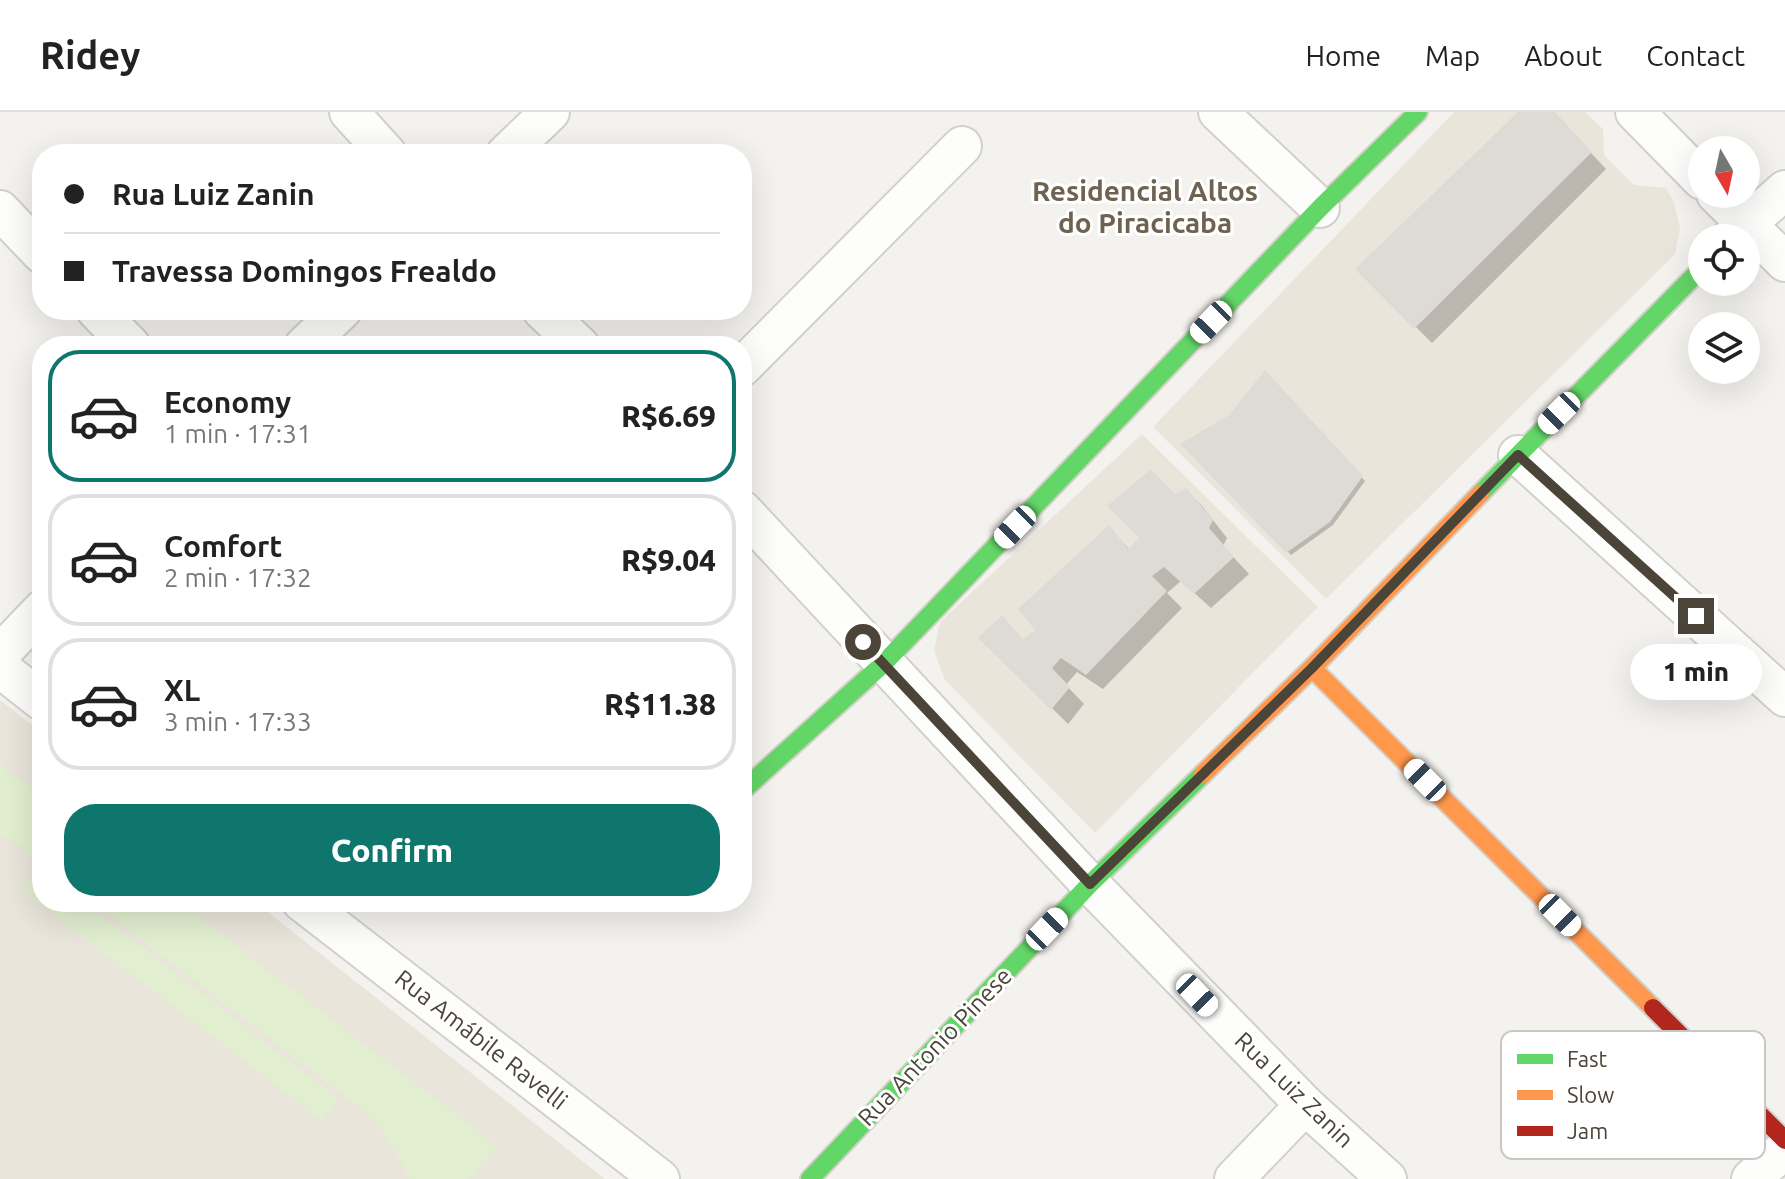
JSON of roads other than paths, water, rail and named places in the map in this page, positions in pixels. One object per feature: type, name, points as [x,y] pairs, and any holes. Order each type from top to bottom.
[{"type":"street","points":[[349,112],[378,144]]},
{"type":"street","points":[[516,144],[550,112]]},
{"type":"street","points":[[1218,112],[1320,208]]},
{"type":"street","points":[[752,782],[883,664],[1320,208],[1418,112]]},
{"type":"street","points":[[1635,112],[1688,166]]},
{"type":"street","points":[[752,357],[962,146]]},
{"type":"street","points":[[1746,224],[1785,190]]},
{"type":"street","points":[[0,210],[32,244]]},
{"type":"street","points":[[1760,246],[1785,262]]},
{"type":"street","name":"Rua Antonio Pinese","points":[[810,1179],[1090,884],[1312,668],[1688,282]]},
{"type":"street","points":[[106,320],[121,336]]},
{"type":"street","points":[[315,336],[331,320]]},
{"type":"street","points":[[553,320],[569,336]]},
{"type":"street","points":[[1518,455],[1785,697]]},
{"type":"street","name":"Rua Luiz Zanin","points":[[752,521],[1090,884],[1305,1105],[1387,1179]]},
{"type":"street","points":[[0,654],[32,620]]},
{"type":"street","points":[[0,668],[32,693]]},
{"type":"street","points":[[1312,668],[1676,1031]]},
{"type":"street","name":"Rua Amábile Ravelli","points":[[315,912],[660,1179]]},
{"type":"street","points":[[1234,1179],[1305,1105]]},
{"type":"street","points":[[1765,1120],[1785,1140]]},
{"type":"street","points":[[1751,1179],[1785,1149]]},
{"type":"district","name":"Residencial Altos do Piracicaba","points":[[1145,207]]}]
